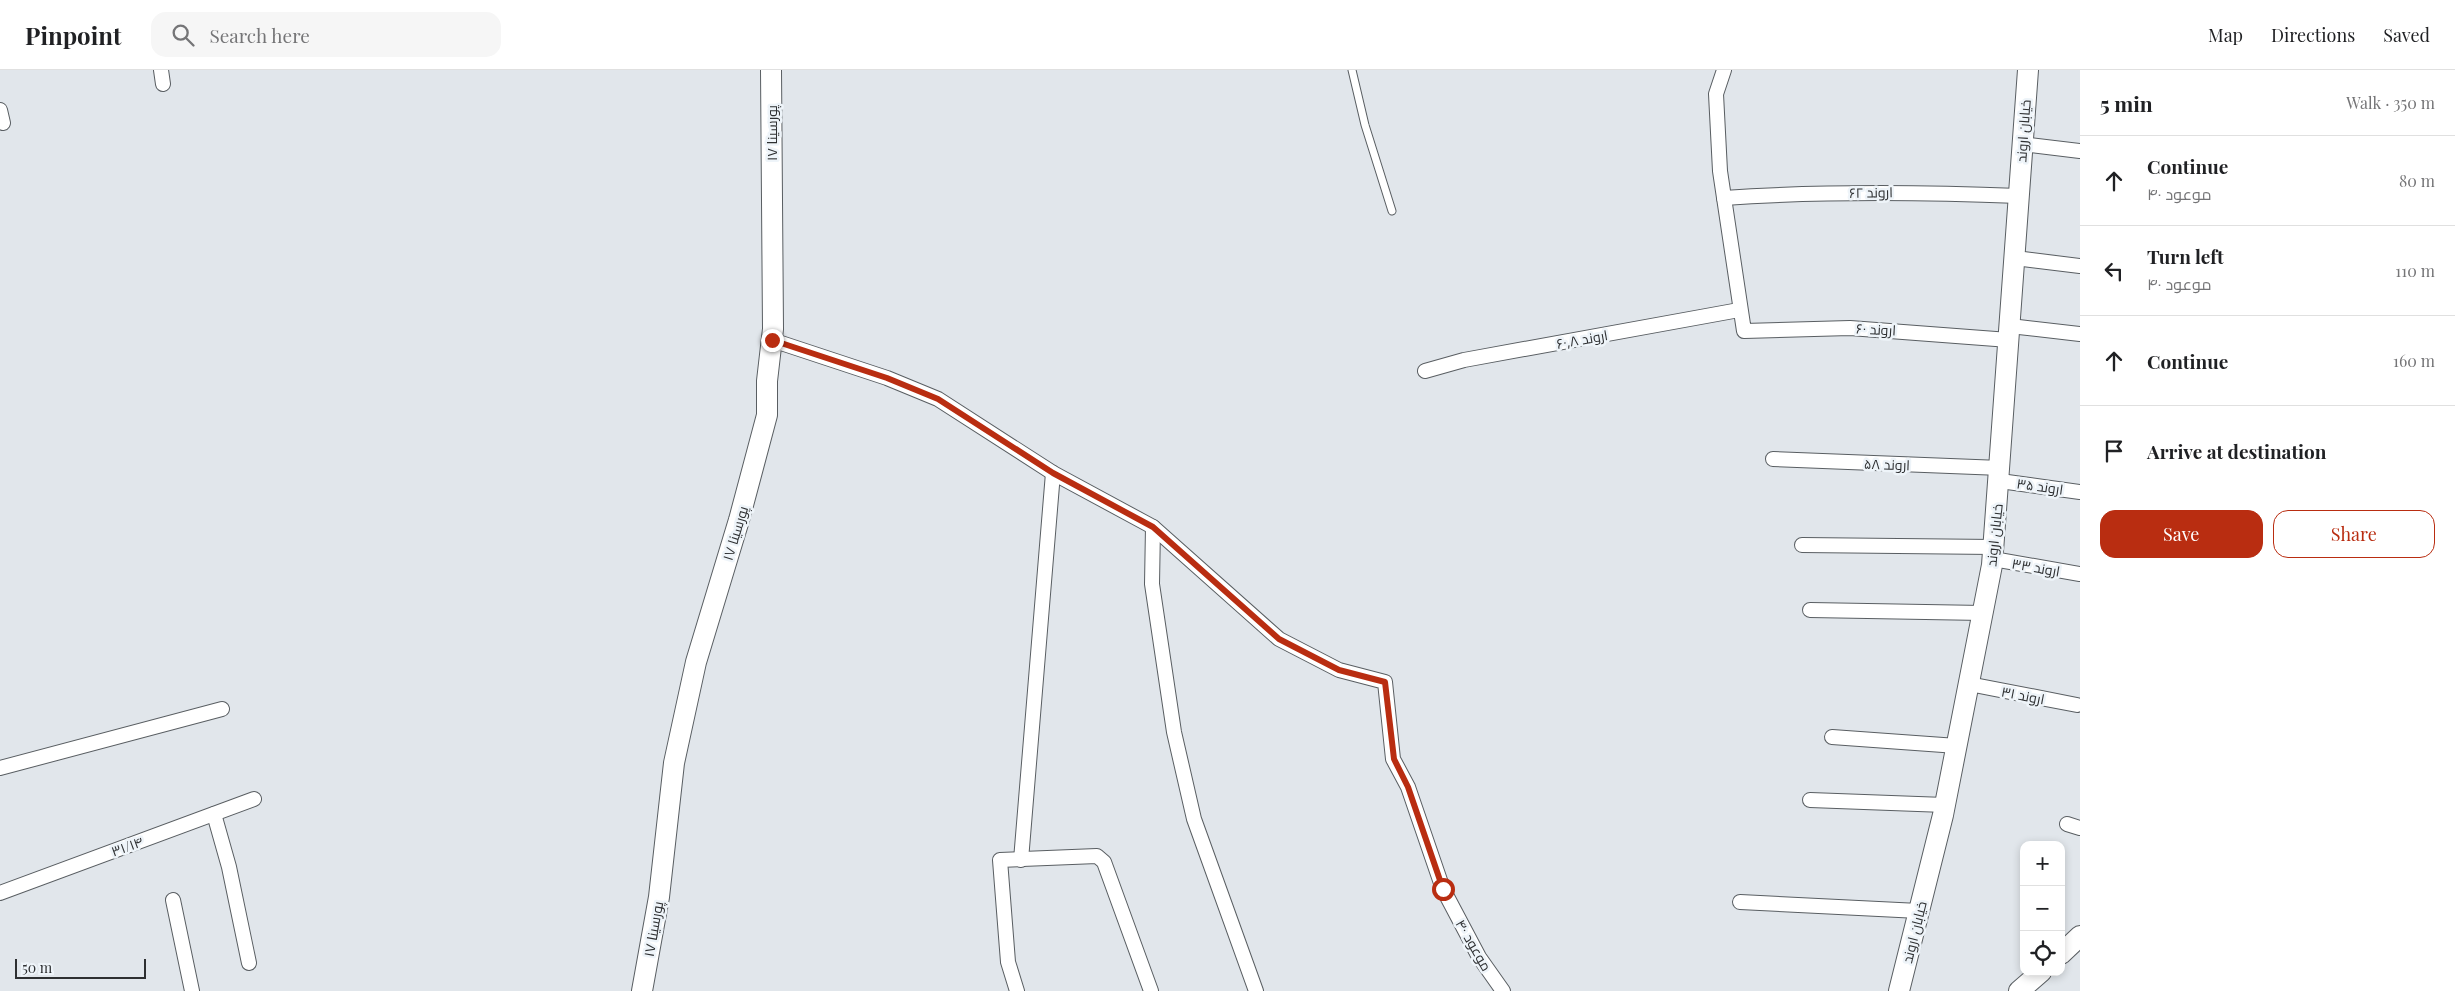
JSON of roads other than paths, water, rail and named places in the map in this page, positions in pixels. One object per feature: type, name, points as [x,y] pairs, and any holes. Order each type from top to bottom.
[{"type":"street","points":[[161,70],[163,84]]},
{"type":"street","name":"پورسینا ۱۷","points":[[642,991],[659,897],[674,763],[696,662],[739,520],[767,416],[772,340],[771,70]]},
{"type":"street","points":[[1724,70],[1716,94],[1720,171],[1739,310]]},
{"type":"street","name":"خیابان اروند","points":[[1899,991],[1945,805],[1993,553],[2028,70]]},
{"type":"street","points":[[2022,144],[2080,151]]},
{"type":"street","name":"اروند ۶۲","points":[[1724,198],[1793,193],[1910,191],[2019,196]]},
{"type":"street","points":[[2015,258],[2080,266]]},
{"type":"street","name":"اروند ۶۰","points":[[1739,310],[1744,331],[1850,328],[2080,334]]},
{"type":"street","name":"اروند ۶۰٫۸","points":[[1425,371],[1464,360],[1739,310]]},
{"type":"street","points":[[772,340],[887,378],[938,399],[1053,473],[1153,527],[1152,584],[1174,732],[1194,819],[1256,991]]},
{"type":"street","name":"اروند ۵۸","points":[[1773,459],[2000,475]]},
{"type":"street","points":[[1021,860],[1053,473]]},
{"type":"street","name":"اروند ۳۵","points":[[2000,475],[2080,492]]},
{"type":"street","name":"موعود ۴۰","points":[[1153,527],[1279,639],[1339,670],[1385,682],[1394,759],[1408,787],[1443,889],[1479,957],[1503,991]]},
{"type":"street","name":"اروند ۳۳","points":[[1802,545],[1993,553],[2080,574]]},
{"type":"street","points":[[1810,610],[1983,613]]},
{"type":"street","name":"اروند ۳۱","points":[[1969,684],[2077,705]]},
{"type":"street","points":[[0,768],[222,709]]},
{"type":"street","points":[[1832,738],[1957,746]]},
{"type":"street","name":"۳۱/۱۴","points":[[0,893],[254,799]]},
{"type":"street","points":[[1810,800],[1945,805]]},
{"type":"street","points":[[214,814],[229,866],[249,964]]},
{"type":"street","points":[[1016,991],[1008,962],[1000,862],[1002,859],[1021,860],[1097,856],[1102,859],[1151,991]]},
{"type":"street","points":[[173,900],[192,991]]},
{"type":"street","points":[[1740,902],[1919,911]]},
{"type":"street","points":[[2065,950],[2080,936]]},
{"type":"lane","points":[[1352,70],[1392,212]]}]
